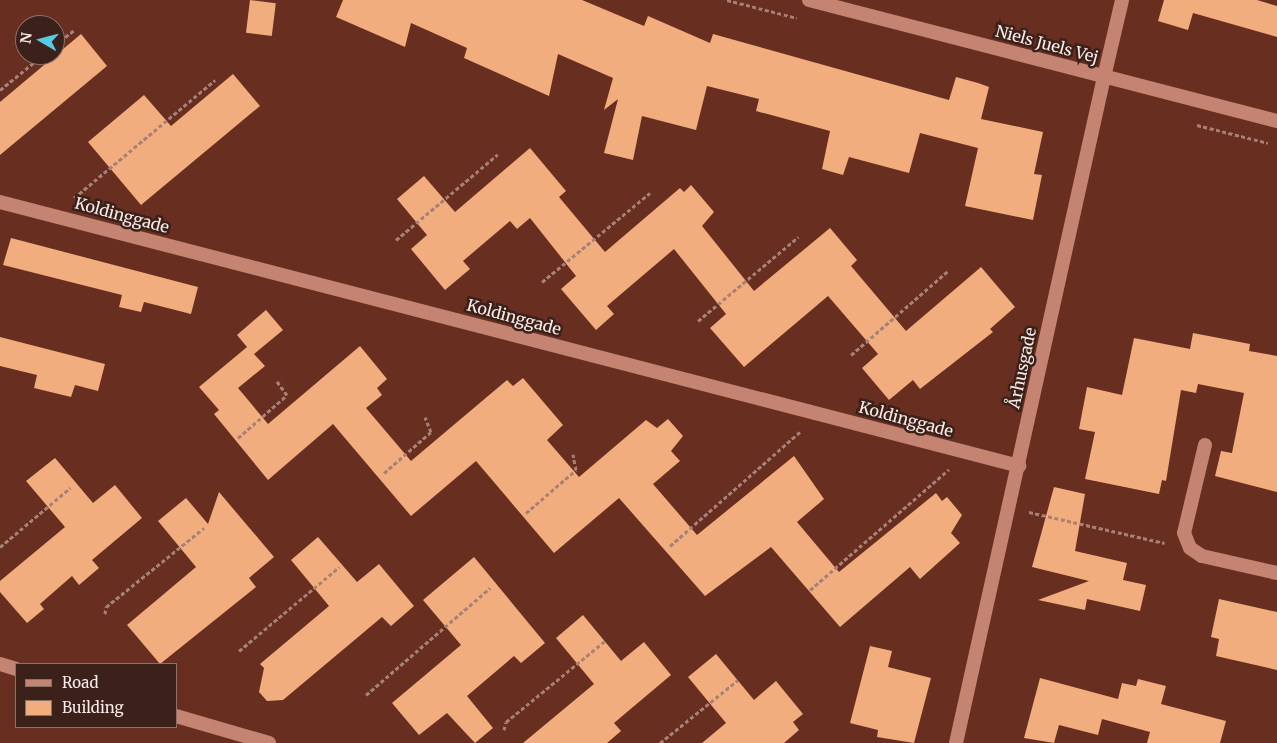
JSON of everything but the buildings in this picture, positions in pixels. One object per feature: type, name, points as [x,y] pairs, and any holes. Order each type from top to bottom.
[{"type":"street","name":"Niels Juels Vej","points":[[809,0],[1277,121]]},
{"type":"street","name":"Århusgade","points":[[956,743],[1122,0]]},
{"type":"street","name":"Koldinggade","points":[[0,202],[1019,466]]},
{"type":"street","points":[[1206,445],[1184,533],[1190,548],[1202,556],[1277,573]]},
{"type":"street","points":[[0,664],[15,669]]},
{"type":"street","points":[[178,717],[269,743]]},
{"type":"path","points":[[65,37],[74,30]]},
{"type":"path","points":[[0,90],[31,65]]},
{"type":"path","points":[[68,219],[73,199],[215,80]]},
{"type":"path","points":[[396,240],[498,154]]},
{"type":"path","points":[[542,282],[650,193]]},
{"type":"path","points":[[698,321],[798,237]]},
{"type":"path","points":[[851,355],[948,271]]},
{"type":"path","points":[[238,438],[287,395],[277,382]]},
{"type":"path","points":[[670,546],[821,414]]},
{"type":"path","points":[[384,472],[431,432],[425,416]]},
{"type":"path","points":[[810,590],[967,453]]},
{"type":"path","points":[[526,513],[576,470],[573,454]]},
{"type":"path","points":[[0,547],[70,488]]},
{"type":"path","points":[[1010,507],[1190,548]]},
{"type":"path","points":[[105,614],[106,607],[204,528]]},
{"type":"path","points":[[239,651],[339,567]]},
{"type":"path","points":[[366,695],[490,588]]},
{"type":"path","points":[[504,730],[506,722],[605,641]]},
{"type":"path","points":[[660,743],[738,680]]}]
